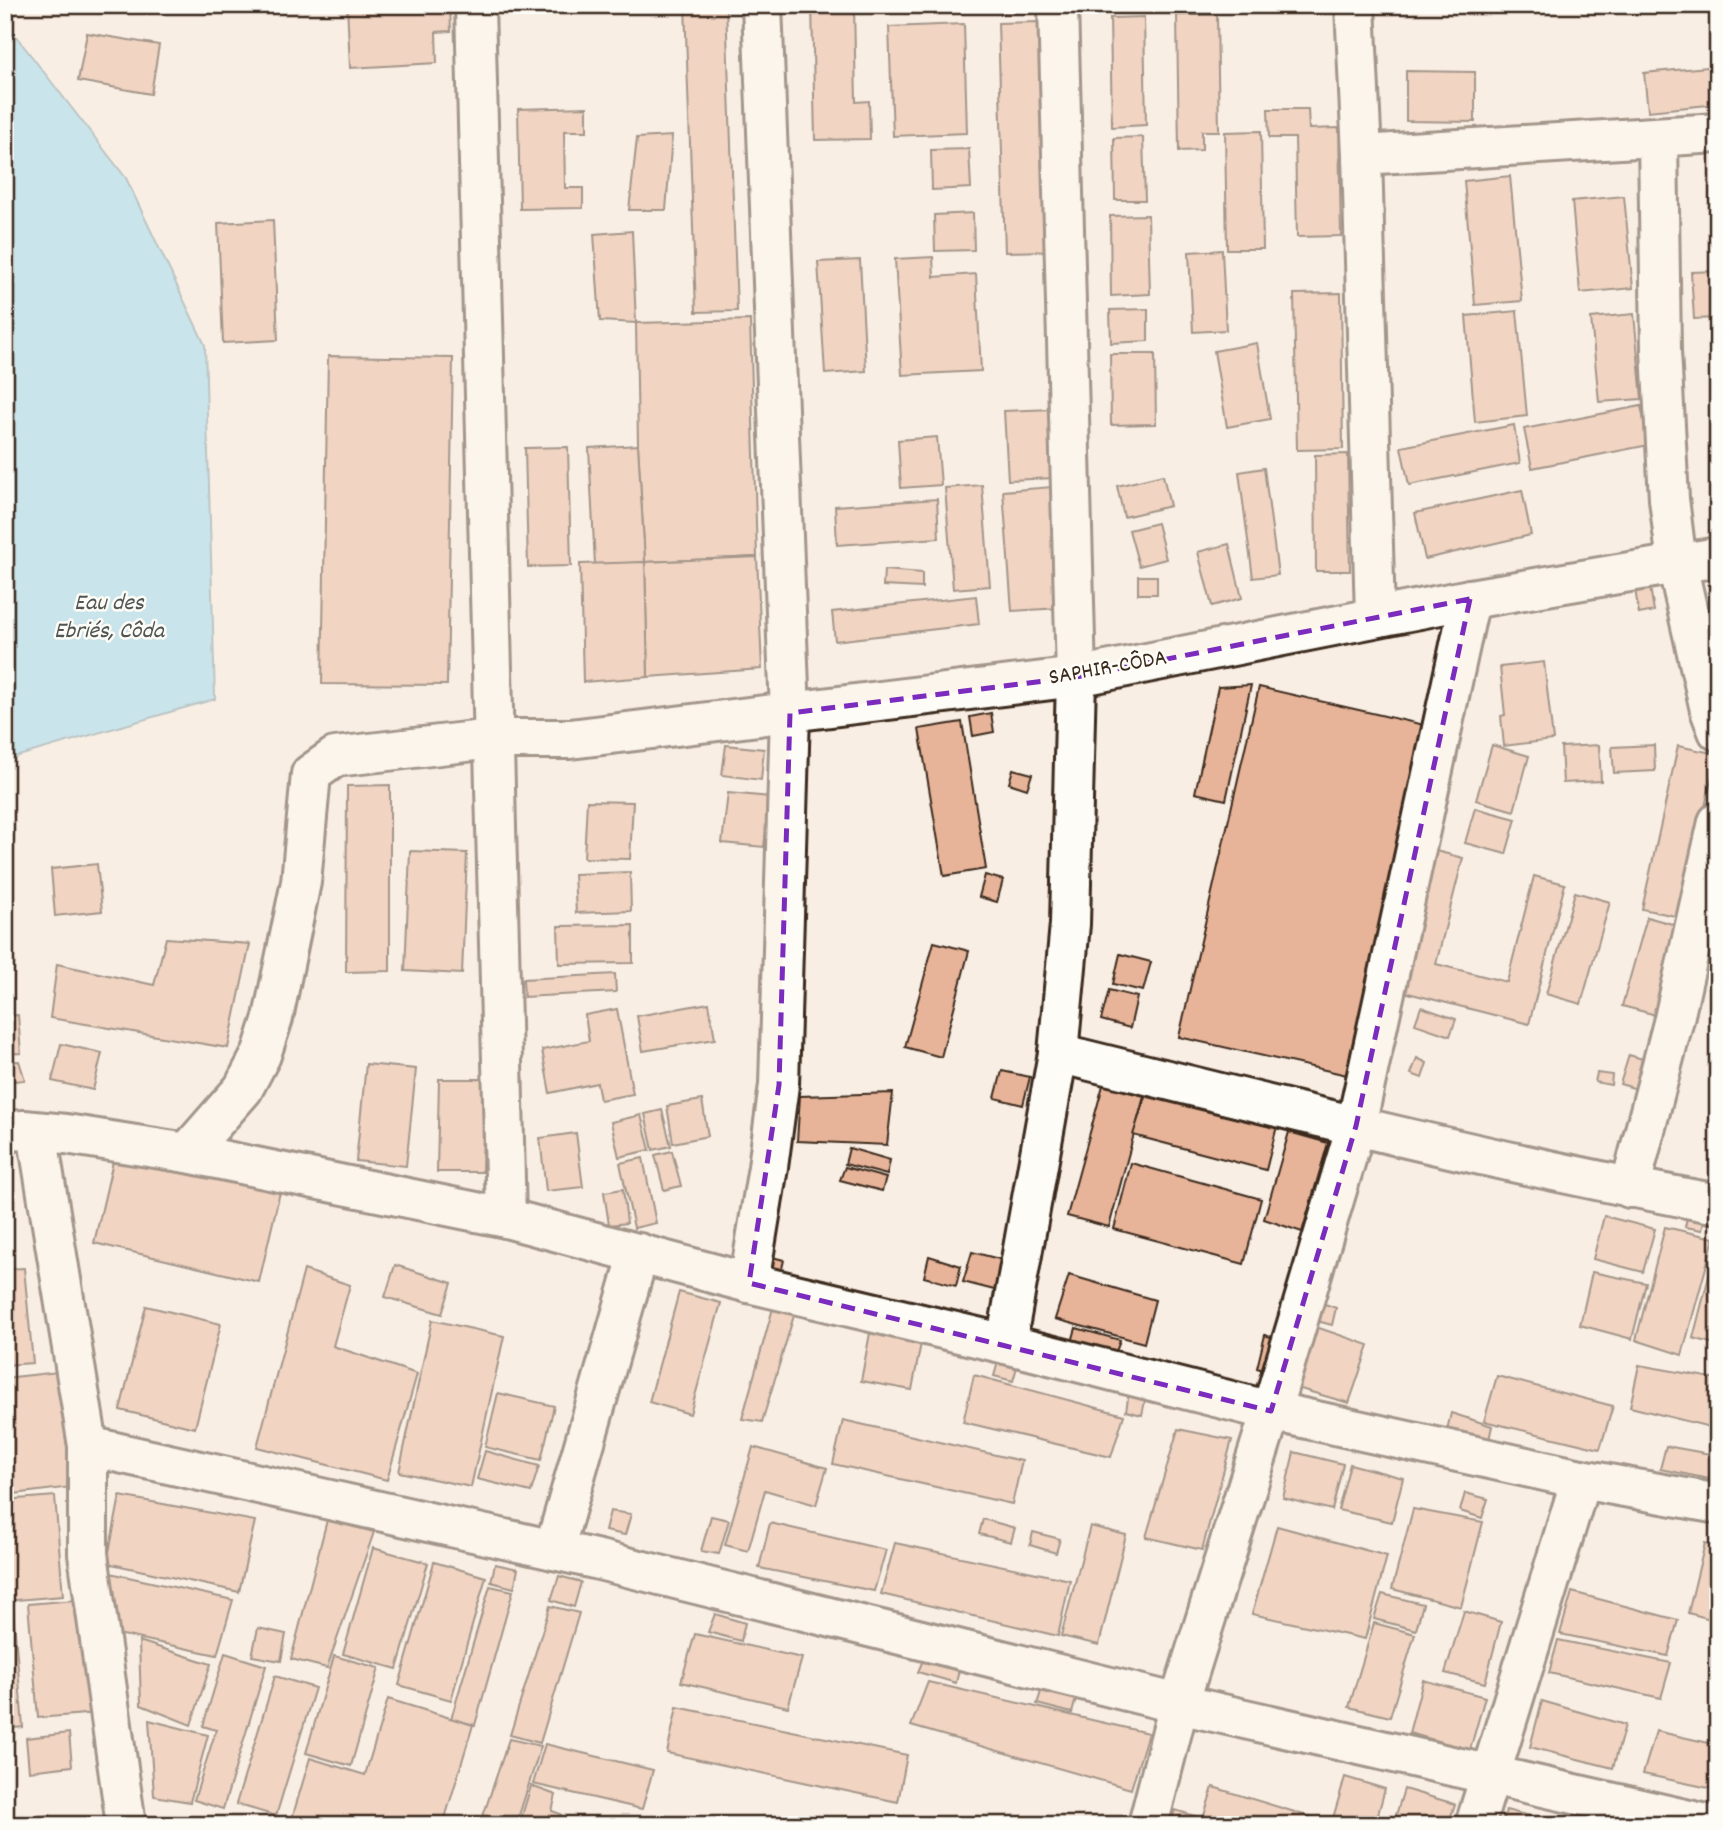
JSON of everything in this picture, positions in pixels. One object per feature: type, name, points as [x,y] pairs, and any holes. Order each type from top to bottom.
[{"type":"street","points":[[475,5],[506,1218]]},
{"type":"street","points":[[749,1283],[779,1085],[790,713],[762,5]]},
{"type":"street","points":[[1006,1345],[1058,1052],[1070,925],[1076,677],[1058,5]]},
{"type":"street","points":[[1356,5],[1375,617]]},
{"type":"street","points":[[1362,155],[1718,133]]},
{"type":"street","points":[[1658,137],[1661,351],[1669,499],[1677,564],[1710,710],[1718,732]]},
{"type":"street","name":"SAPHIR-CÔDA","points":[[187,1153],[243,1089],[261,1055],[272,1018],[301,882],[311,774],[335,757],[492,739],[570,738],[1076,677],[1470,599],[1718,558]]},
{"type":"street","points":[[1148,1825],[1179,1704],[1271,1411],[1356,1126],[1470,599]]},
{"type":"street","points":[[1630,1188],[1674,1019],[1718,822]]},
{"type":"street","points":[[1058,1052],[1356,1126],[1630,1188],[1718,1204]]},
{"type":"street","points":[[126,1825],[88,1554],[88,1446],[21,1131],[66,1134],[187,1153],[506,1218],[749,1283],[1271,1411],[1581,1479],[1718,1504]]},
{"type":"street","points":[[554,1550],[639,1253]]},
{"type":"street","points":[[88,1446],[554,1550],[1179,1704],[1711,1825]]},
{"type":"street","points":[[1475,1825],[1581,1479]]},
{"type":"highlighted area","points":[[1470,599],[1356,1126],[1271,1411],[749,1283],[779,1085],[790,713],[1076,677]]},
{"type":"water","name":"Eau des Ebriés, Côda","points":[[5,22],[126,178],[205,345],[215,699],[5,760]]},
{"type":"building","points":[[347,5],[450,5],[451,31],[436,32],[437,63],[350,68]]},
{"type":"building","points":[[685,5],[726,5],[737,311],[696,312]]},
{"type":"building","points":[[812,5],[854,5],[856,102],[869,101],[870,139],[815,140]]},
{"type":"building","points":[[1004,5],[1043,5],[1044,12],[1004,13]]},
{"type":"building","points":[[1096,5],[1146,5],[1146,10],[1096,11]]},
{"type":"building","points":[[1177,15],[1217,15],[1219,131],[1202,131],[1202,150],[1179,151]]},
{"type":"building","points":[[1144,17],[1146,125],[1112,127],[1110,18]]},
{"type":"building","points":[[1040,22],[1047,251],[1005,252],[998,23]]},
{"type":"building","points":[[964,24],[967,133],[893,136],[889,27]]},
{"type":"building","points":[[87,33],[159,45],[151,94],[78,81]]},
{"type":"building","points":[[1718,66],[1718,104],[1648,111],[1644,73]]},
{"type":"building","points":[[1406,71],[1475,72],[1475,122],[1406,121]]},
{"type":"building","points":[[587,107],[587,131],[564,131],[565,188],[583,188],[583,208],[520,209],[518,109]]},
{"type":"building","points":[[1268,109],[1308,109],[1309,129],[1339,128],[1341,236],[1297,237],[1295,138],[1269,138]]},
{"type":"building","points":[[1261,131],[1263,249],[1227,249],[1225,132]]},
{"type":"building","points":[[672,136],[666,210],[629,210],[637,138]]},
{"type":"building","points":[[1143,137],[1145,200],[1115,200],[1114,138]]},
{"type":"building","points":[[969,149],[971,188],[932,190],[931,150]]},
{"type":"building","points":[[1510,176],[1522,301],[1475,305],[1464,181]]},
{"type":"building","points":[[1624,196],[1633,288],[1580,293],[1572,201]]},
{"type":"building","points":[[973,213],[974,250],[935,251],[934,215]]},
{"type":"building","points":[[1148,215],[1150,294],[1111,296],[1110,216]]},
{"type":"building","points":[[273,220],[278,340],[223,343],[218,223]]},
{"type":"building","points":[[632,231],[636,323],[600,321],[594,234]]},
{"type":"building","points":[[1222,250],[1226,330],[1193,332],[1189,252]]},
{"type":"building","points":[[933,257],[934,277],[976,274],[981,371],[902,375],[895,259]]},
{"type":"building","points":[[860,260],[866,371],[825,374],[818,262]]},
{"type":"building","points":[[1718,271],[1718,318],[1694,319],[1691,272]]},
{"type":"building","points":[[1341,293],[1343,449],[1297,450],[1294,294]]},
{"type":"building","points":[[1148,309],[1148,341],[1111,343],[1110,310]]},
{"type":"building","points":[[1517,311],[1527,416],[1475,422],[1466,316]]},
{"type":"building","points":[[1634,314],[1642,399],[1599,402],[1591,318]]},
{"type":"building","points":[[750,320],[757,557],[645,562],[638,445],[636,323]]},
{"type":"building","points":[[1257,343],[1270,419],[1227,427],[1214,351]]},
{"type":"building","points":[[1110,354],[1155,354],[1156,424],[1111,425]]},
{"type":"building","points":[[328,356],[453,358],[447,685],[322,684]]},
{"type":"building","points":[[1641,406],[1649,445],[1532,468],[1524,429]]},
{"type":"building","points":[[1053,409],[1056,478],[1008,480],[1004,411]]},
{"type":"building","points":[[1514,425],[1520,463],[1409,485],[1401,447]]},
{"type":"building","points":[[937,437],[941,485],[901,488],[898,440]]},
{"type":"building","points":[[638,445],[645,562],[595,565],[589,448]]},
{"type":"building","points":[[568,447],[571,566],[528,567],[525,448]]},
{"type":"building","points":[[1348,454],[1350,571],[1316,571],[1315,455]]},
{"type":"building","points":[[1264,468],[1278,575],[1253,578],[1239,472]]},
{"type":"building","points":[[1163,475],[1170,506],[1124,517],[1117,486]]},
{"type":"building","points":[[982,485],[990,586],[953,589],[945,488]]},
{"type":"building","points":[[1052,487],[1061,608],[1012,611],[1003,491]]},
{"type":"building","points":[[1522,490],[1531,535],[1425,559],[1415,513]]},
{"type":"building","points":[[937,499],[939,538],[837,545],[835,506]]},
{"type":"building","points":[[1157,523],[1166,559],[1139,566],[1129,530]]},
{"type":"building","points":[[1229,544],[1242,598],[1212,606],[1198,552]]},
{"type":"building","points":[[757,557],[762,669],[648,677],[645,562]]},
{"type":"building","points":[[645,562],[648,677],[583,682],[580,564]]},
{"type":"building","points":[[884,570],[922,573],[922,588],[883,586]]},
{"type":"building","points":[[1138,576],[1157,576],[1157,594],[1138,594]]},
{"type":"building","points":[[1650,587],[1654,611],[1639,614],[1635,589]]},
{"type":"building","points":[[976,596],[979,624],[835,641],[832,612]]},
{"type":"building","points":[[1544,662],[1553,740],[1504,746],[1501,716],[1505,715],[1500,667]]},
{"type":"building","points":[[1251,685],[1226,800],[1195,793],[1218,687]]},
{"type":"building","points":[[1259,687],[1437,728],[1356,1077],[1179,1037]]},
{"type":"building","points":[[991,713],[994,732],[973,736],[970,717]]},
{"type":"building","points":[[962,722],[986,869],[944,876],[919,729]]},
{"type":"building","points":[[726,745],[764,749],[761,780],[722,775]]},
{"type":"building","points":[[1492,745],[1529,756],[1514,811],[1476,800]]},
{"type":"building","points":[[1599,745],[1601,781],[1563,783],[1561,747]]},
{"type":"building","points":[[1654,745],[1655,771],[1614,773],[1612,747]]},
{"type":"building","points":[[1678,746],[1717,754],[1680,917],[1642,909]]},
{"type":"building","points":[[1013,769],[1032,774],[1027,789],[1009,783]]},
{"type":"building","points":[[390,785],[390,971],[346,972],[347,786]]},
{"type":"building","points":[[728,793],[770,797],[764,847],[722,843]]},
{"type":"building","points":[[587,801],[633,802],[630,859],[584,858]]},
{"type":"building","points":[[1475,808],[1516,819],[1506,854],[1465,843]]},
{"type":"building","points":[[410,851],[467,853],[462,974],[405,971]]},
{"type":"building","points":[[1436,851],[1463,858],[1436,964],[1507,982],[1534,876],[1565,884],[1529,1024],[1400,991]]},
{"type":"building","points":[[97,864],[102,911],[55,916],[51,869]]},
{"type":"building","points":[[630,872],[631,911],[576,913],[574,874]]},
{"type":"building","points":[[985,875],[1003,880],[997,902],[979,897]]},
{"type":"building","points":[[1575,892],[1610,902],[1581,1004],[1546,994]]},
{"type":"building","points":[[1647,917],[1683,927],[1660,1016],[1622,1006]]},
{"type":"building","points":[[633,925],[633,963],[559,964],[558,926]]},
{"type":"building","points":[[166,938],[250,944],[228,1048],[50,1018],[57,964],[154,985]]},
{"type":"building","points":[[934,942],[969,951],[941,1057],[905,1047]]},
{"type":"building","points":[[1120,954],[1151,962],[1143,991],[1113,984]]},
{"type":"building","points":[[615,974],[616,992],[524,997],[523,979]]},
{"type":"building","points":[[1109,990],[1137,997],[1130,1028],[1101,1020]]},
{"type":"building","points":[[709,1003],[715,1039],[643,1051],[637,1016]]},
{"type":"building","points":[[1421,1007],[1456,1019],[1450,1036],[1415,1024]]},
{"type":"building","points":[[617,1009],[633,1094],[600,1100],[597,1083],[550,1093],[542,1050],[589,1041],[585,1015]]},
{"type":"building","points":[[18,1015],[21,1053],[5,1054],[5,1016]]},
{"type":"building","points":[[61,1044],[102,1053],[93,1090],[52,1081]]},
{"type":"building","points":[[1629,1055],[1646,1060],[1637,1089],[1620,1084]]},
{"type":"building","points":[[1417,1058],[1427,1063],[1422,1078],[1411,1074]]},
{"type":"building","points":[[19,1061],[25,1080],[5,1082],[5,1062]]},
{"type":"building","points":[[366,1064],[416,1069],[406,1166],[356,1161]]},
{"type":"building","points":[[1002,1071],[1030,1077],[1023,1105],[995,1098]]},
{"type":"building","points":[[1597,1073],[1612,1075],[1611,1085],[1595,1082]]},
{"type":"building","points":[[1105,1078],[1146,1089],[1109,1227],[1067,1216]]},
{"type":"building","points":[[439,1079],[484,1079],[482,1172],[437,1172]]},
{"type":"building","points":[[1147,1091],[1277,1126],[1266,1170],[1133,1135]]},
{"type":"building","points":[[893,1093],[887,1145],[797,1141],[800,1096]]},
{"type":"building","points":[[702,1100],[708,1136],[673,1143],[667,1106]]},
{"type":"building","points":[[662,1110],[671,1146],[653,1150],[645,1114]]},
{"type":"building","points":[[641,1115],[650,1150],[619,1157],[611,1122]]},
{"type":"building","points":[[1289,1132],[1328,1143],[1302,1232],[1264,1219]]},
{"type":"building","points":[[576,1133],[583,1187],[546,1191],[540,1138]]},
{"type":"building","points":[[849,1148],[890,1160],[887,1175],[845,1164]]},
{"type":"building","points":[[672,1151],[681,1186],[664,1190],[655,1155]]},
{"type":"building","points":[[115,1153],[280,1192],[259,1282],[94,1243]]},
{"type":"building","points":[[643,1158],[656,1223],[634,1228],[620,1163]]},
{"type":"building","points":[[1131,1163],[1261,1199],[1244,1264],[1114,1229]]},
{"type":"building","points":[[845,1167],[886,1178],[882,1191],[840,1180]]},
{"type":"building","points":[[623,1189],[627,1223],[609,1225],[604,1192]]},
{"type":"building","points":[[1688,1212],[1705,1218],[1702,1230],[1685,1227]]},
{"type":"building","points":[[1604,1216],[1655,1229],[1643,1272],[1593,1259]]},
{"type":"building","points":[[1665,1227],[1714,1238],[1682,1355],[1636,1340]]},
{"type":"building","points":[[1718,1241],[1718,1345],[1693,1338]]},
{"type":"building","points":[[972,1252],[1007,1261],[998,1291],[963,1282]]},
{"type":"building","points":[[929,1256],[961,1266],[956,1286],[924,1277]]},
{"type":"building","points":[[772,1257],[784,1260],[780,1277],[768,1273]]},
{"type":"building","points":[[395,1265],[452,1283],[442,1314],[385,1297]]},
{"type":"building","points":[[24,1268],[33,1363],[5,1365],[5,1269]]},
{"type":"building","points":[[304,1270],[350,1285],[333,1346],[417,1374],[387,1480],[257,1447]]},
{"type":"building","points":[[1592,1272],[1646,1283],[1632,1339],[1580,1325]]},
{"type":"building","points":[[1069,1275],[1155,1300],[1144,1343],[1055,1319]]},
{"type":"building","points":[[679,1292],[721,1303],[690,1414],[649,1402]]},
{"type":"building","points":[[1322,1303],[1336,1308],[1332,1325],[1317,1321]]},
{"type":"building","points":[[146,1306],[221,1324],[195,1428],[120,1410]]},
{"type":"building","points":[[773,1308],[795,1312],[762,1422],[742,1419]]},
{"type":"building","points":[[432,1320],[504,1336],[471,1487],[399,1472]]},
{"type":"building","points":[[1316,1327],[1369,1345],[1349,1403],[1297,1388]]},
{"type":"building","points":[[1076,1328],[1120,1340],[1116,1352],[1072,1342]]},
{"type":"building","points":[[870,1333],[921,1343],[912,1390],[861,1381]]},
{"type":"building","points":[[1265,1335],[1279,1340],[1272,1373],[1257,1368]]},
{"type":"building","points":[[998,1362],[1017,1367],[1013,1381],[994,1376]]},
{"type":"building","points":[[1639,1365],[1718,1379],[1718,1429],[1630,1407]]},
{"type":"building","points":[[58,1372],[72,1487],[5,1495],[5,1378]]},
{"type":"building","points":[[974,1375],[1124,1415],[1111,1457],[963,1422]]},
{"type":"building","points":[[1497,1376],[1613,1406],[1600,1449],[1484,1421]]},
{"type":"building","points":[[1129,1392],[1146,1396],[1142,1415],[1126,1411]]},
{"type":"building","points":[[498,1393],[554,1406],[541,1460],[485,1447]]},
{"type":"building","points":[[1451,1413],[1492,1426],[1489,1440],[1447,1430]]},
{"type":"building","points":[[843,1420],[1022,1461],[1012,1504],[833,1464]]},
{"type":"building","points":[[1178,1429],[1232,1440],[1202,1550],[1146,1537]]},
{"type":"building","points":[[1666,1446],[1716,1455],[1709,1479],[1660,1469]]},
{"type":"building","points":[[753,1447],[827,1468],[816,1505],[765,1490],[748,1551],[725,1545]]},
{"type":"building","points":[[485,1451],[539,1466],[531,1492],[477,1479]]},
{"type":"building","points":[[1294,1452],[1343,1464],[1332,1510],[1283,1498]]},
{"type":"building","points":[[1350,1464],[1403,1478],[1392,1522],[1338,1510]]},
{"type":"building","points":[[1465,1493],[1488,1499],[1482,1518],[1460,1511]]},
{"type":"building","points":[[55,1496],[63,1596],[5,1601],[5,1500]]},
{"type":"building","points":[[120,1496],[255,1521],[239,1592],[107,1563]]},
{"type":"building","points":[[1413,1509],[1483,1522],[1461,1607],[1392,1589]]},
{"type":"building","points":[[610,1511],[631,1514],[625,1535],[605,1531]]},
{"type":"building","points":[[711,1516],[729,1520],[719,1554],[701,1551]]},
{"type":"building","points":[[983,1519],[1015,1528],[1011,1542],[979,1534]]},
{"type":"building","points":[[327,1520],[374,1532],[327,1668],[291,1659]]},
{"type":"building","points":[[770,1523],[886,1550],[874,1591],[759,1568]]},
{"type":"building","points":[[1090,1526],[1126,1535],[1099,1645],[1061,1636]]},
{"type":"building","points":[[1277,1526],[1387,1556],[1365,1639],[1252,1614]]},
{"type":"building","points":[[1033,1532],[1060,1539],[1056,1553],[1030,1545]]},
{"type":"building","points":[[895,1543],[1070,1580],[1058,1636],[881,1594]]},
{"type":"building","points":[[1705,1543],[1718,1546],[1718,1621],[1688,1613]]},
{"type":"building","points":[[373,1548],[428,1563],[397,1669],[343,1654]]},
{"type":"building","points":[[434,1562],[486,1577],[451,1700],[399,1685]]},
{"type":"building","points":[[495,1564],[518,1569],[514,1588],[491,1582]]},
{"type":"building","points":[[110,1573],[233,1600],[217,1655],[113,1633]]},
{"type":"building","points":[[559,1576],[581,1582],[574,1607],[551,1600]]},
{"type":"building","points":[[490,1586],[513,1591],[475,1725],[451,1719]]},
{"type":"building","points":[[1572,1592],[1678,1620],[1668,1656],[1560,1634]]},
{"type":"building","points":[[1382,1594],[1423,1604],[1416,1630],[1374,1619]]},
{"type":"building","points":[[87,1599],[97,1713],[38,1718],[28,1604]]},
{"type":"building","points":[[550,1606],[579,1613],[540,1743],[510,1735]]},
{"type":"building","points":[[13,1609],[23,1727],[5,1729],[5,1610]]},
{"type":"building","points":[[1464,1611],[1501,1622],[1485,1683],[1445,1673]]},
{"type":"building","points":[[715,1614],[745,1623],[741,1641],[708,1632]]},
{"type":"building","points":[[1374,1623],[1415,1634],[1390,1717],[1349,1707]]},
{"type":"building","points":[[258,1628],[286,1634],[281,1661],[252,1656]]},
{"type":"building","points":[[695,1634],[802,1658],[788,1707],[681,1682]]},
{"type":"building","points":[[1558,1640],[1671,1663],[1661,1698],[1549,1673]]},
{"type":"building","points":[[139,1641],[211,1664],[191,1725],[141,1705]]},
{"type":"building","points":[[225,1653],[266,1666],[223,1809],[194,1800],[216,1730],[203,1726]]},
{"type":"building","points":[[334,1656],[379,1668],[351,1766],[306,1753]]},
{"type":"building","points":[[923,1660],[959,1670],[956,1683],[918,1672]]},
{"type":"building","points":[[275,1676],[315,1688],[276,1816],[236,1804]]},
{"type":"building","points":[[1423,1680],[1485,1697],[1470,1750],[1409,1733]]},
{"type":"building","points":[[928,1682],[1148,1733],[1131,1789],[911,1726]]},
{"type":"building","points":[[1044,1683],[1079,1688],[1072,1713],[1037,1704]]},
{"type":"building","points":[[388,1699],[473,1725],[443,1825],[290,1825],[310,1758],[365,1775]]},
{"type":"building","points":[[1542,1701],[1625,1725],[1613,1768],[1530,1747]]},
{"type":"building","points":[[677,1707],[907,1755],[898,1802],[667,1753]]},
{"type":"building","points":[[149,1720],[208,1735],[190,1802],[154,1796]]},
{"type":"building","points":[[1656,1731],[1718,1745],[1718,1790],[1643,1774]]},
{"type":"building","points":[[69,1733],[72,1766],[29,1771],[26,1738]]},
{"type":"building","points":[[509,1739],[541,1746],[516,1825],[480,1825]]},
{"type":"building","points":[[545,1744],[653,1770],[642,1809],[533,1784]]},
{"type":"building","points":[[1345,1777],[1385,1789],[1375,1825],[1331,1825]]},
{"type":"building","points":[[531,1786],[556,1795],[552,1811],[561,1814],[557,1825],[519,1825]]},
{"type":"building","points":[[1213,1787],[1321,1820],[1319,1825],[1201,1825]]},
{"type":"building","points":[[1404,1789],[1455,1804],[1448,1825],[1393,1825]]},
{"type":"building","points":[[1175,1810],[1198,1817],[1196,1825],[1170,1825]]},
{"type":"building","points":[[1506,1810],[1566,1825],[1502,1825]]},
{"type":"building","points":[[50,1815],[52,1825],[5,1825],[5,1821]]}]
